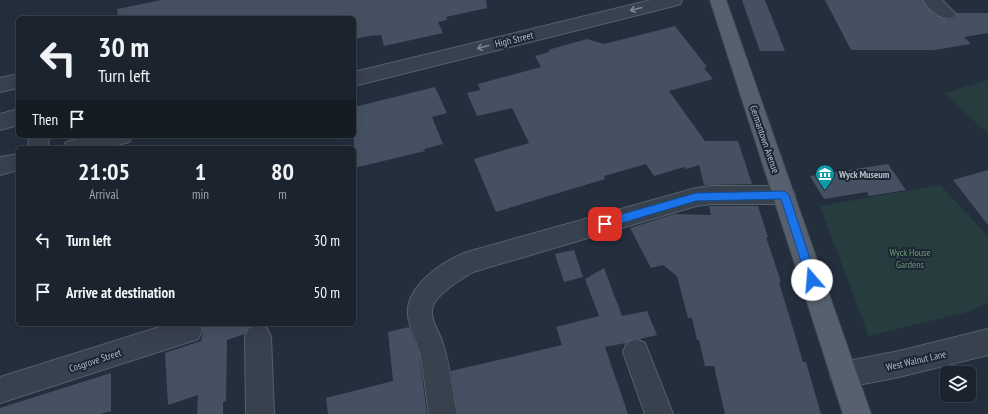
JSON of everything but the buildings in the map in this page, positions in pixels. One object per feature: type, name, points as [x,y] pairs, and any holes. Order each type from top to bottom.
[{"type":"main road","name":"Germantown Avenue","points":[[718,0],[857,414]]},
{"type":"street","name":"High Street","points":[[356,79],[674,0]]},
{"type":"street","points":[[931,0],[947,14]]},
{"type":"street","points":[[0,85],[16,81]]},
{"type":"street","points":[[0,122],[16,118]]},
{"type":"street","points":[[81,146],[114,138]]},
{"type":"street","points":[[0,166],[16,162]]},
{"type":"street","points":[[443,414],[431,347],[420,314],[422,303],[429,292],[443,278],[454,270],[467,263],[696,197],[784,195]]},
{"type":"street","name":"Cosgrove Street","points":[[0,390],[189,330]]},
{"type":"street","points":[[258,337],[260,414]]},
{"type":"street","name":"West Walnut Lane","points":[[843,375],[988,342]]},
{"type":"street","points":[[636,352],[659,414]]},
{"type":"green space","points":[[988,80],[988,134],[945,93]]},
{"type":"green space","name":"Wyck House Gardens","points":[[940,185],[988,236],[988,303],[967,312],[869,336],[820,206]]},
{"type":"place","name":"Wyck Museum","points":[[825,191]]},
{"type":"route","points":[[605,224],[696,197],[712,195],[784,195],[812,280]]}]
